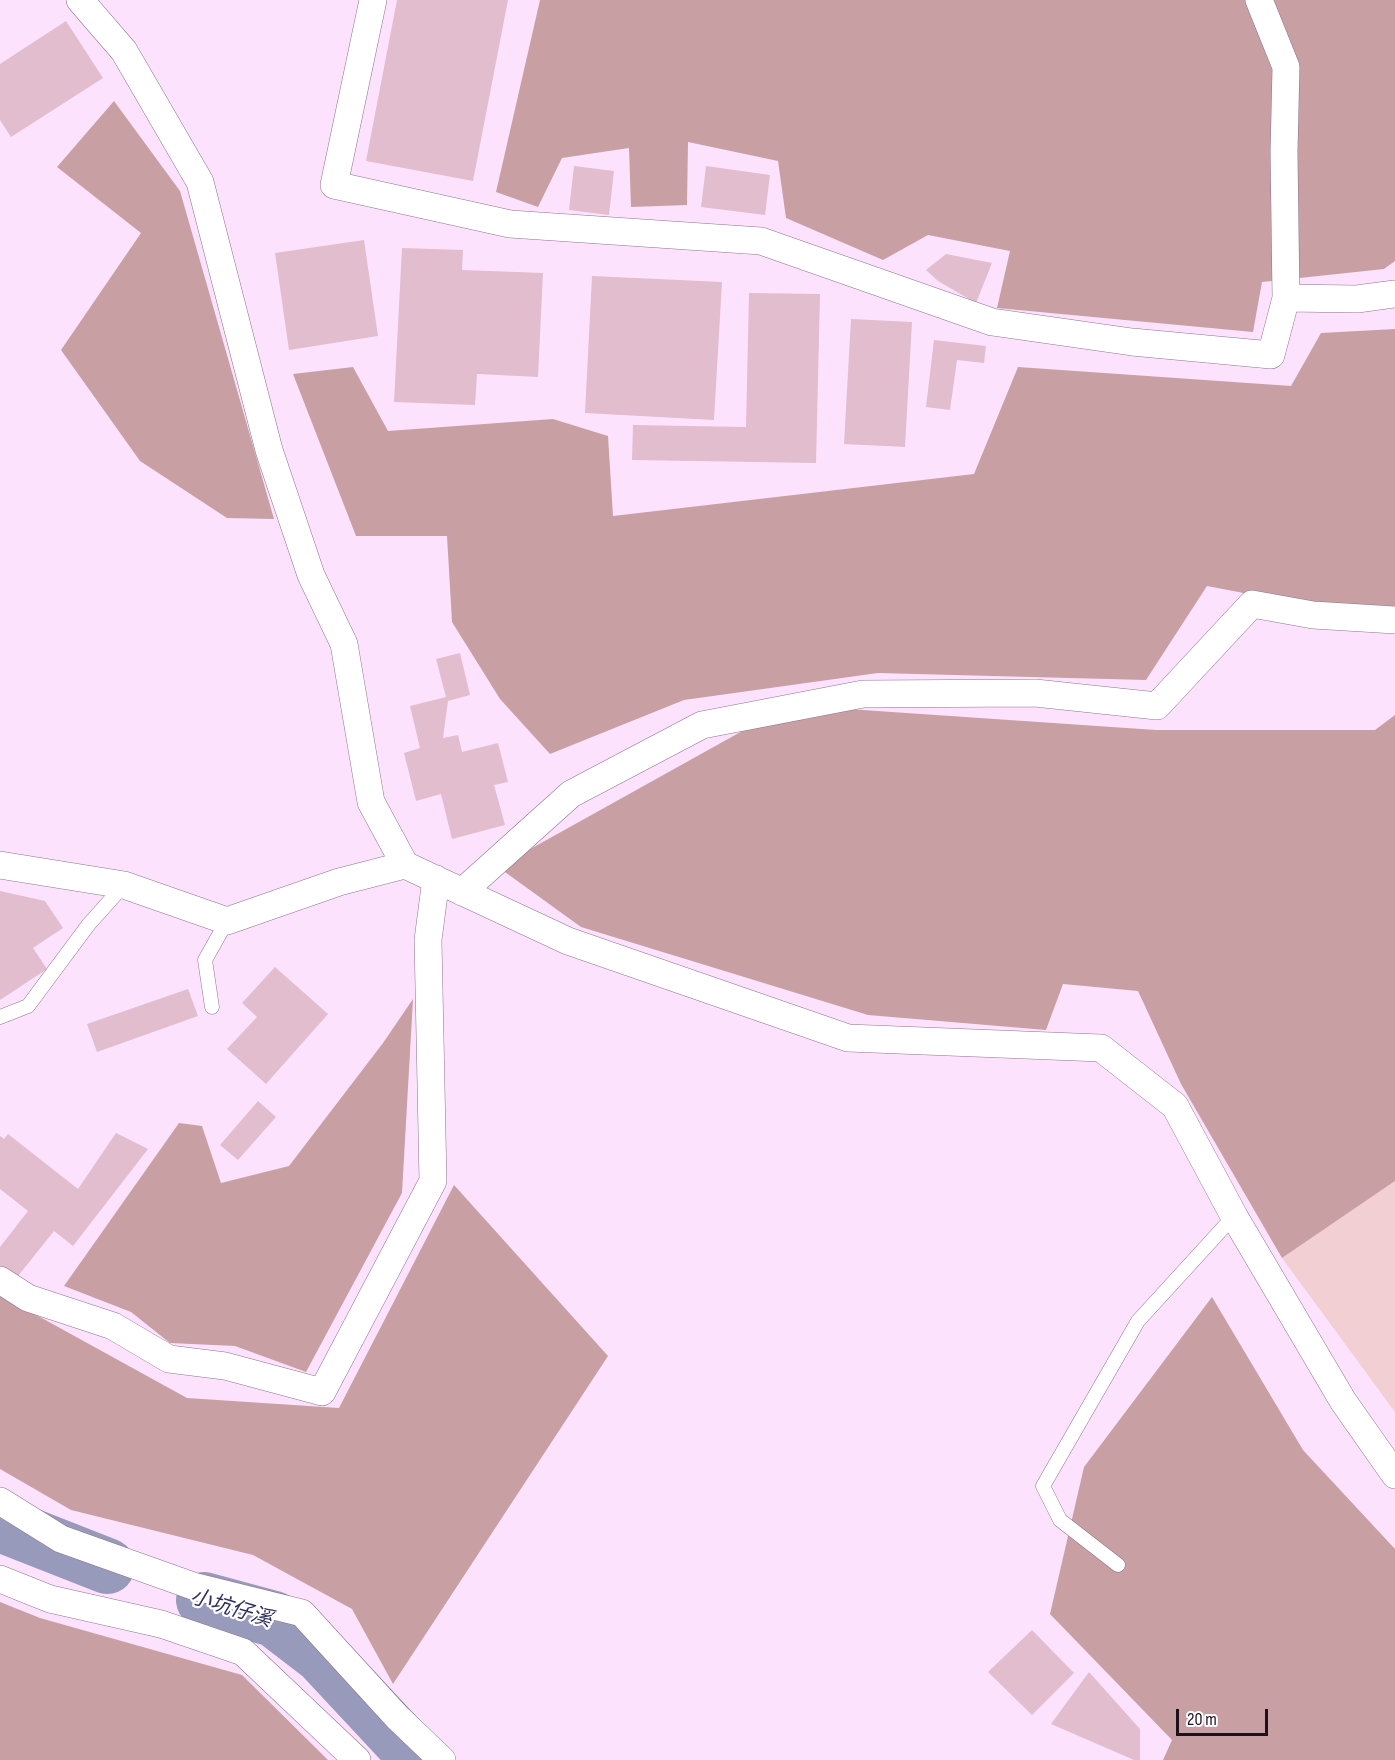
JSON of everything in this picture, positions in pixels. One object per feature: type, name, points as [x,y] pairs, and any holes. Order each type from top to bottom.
[{"type":"street","points":[[80,0],[124,51],[200,182],[269,450],[311,575],[344,644],[371,801],[405,865],[568,941],[848,1038],[1101,1048],[1175,1106],[1234,1216],[1343,1401],[1395,1475]]},
{"type":"street","points":[[372,0],[334,184],[510,224],[761,241],[992,322],[1132,342],[1271,355],[1286,298],[1284,152],[1286,67],[1259,0]]},
{"type":"street","points":[[1286,298],[1357,299],[1395,294]]},
{"type":"street","points":[[462,892],[571,794],[702,725],[863,694],[1035,693],[1156,706],[1252,604],[1313,615],[1395,620]]},
{"type":"street","points":[[0,865],[124,885],[227,921],[339,882],[405,865]]},
{"type":"street","points":[[0,1280],[27,1298],[112,1326],[169,1359],[225,1366],[322,1392],[433,1181],[428,940],[436,879]]},
{"type":"street","points":[[0,1501],[61,1539],[192,1586],[302,1613],[397,1717],[442,1760]]},
{"type":"street","points":[[0,1579],[50,1599],[161,1624],[243,1652],[357,1760]]},
{"type":"lane","points":[[0,1017],[28,1006],[89,924],[124,885]]},
{"type":"lane","points":[[212,1007],[206,960],[227,921]]},
{"type":"lane","points":[[1118,1565],[1060,1520],[1043,1486],[1138,1321],[1234,1216]]},
{"type":"shaded area","points":[[540,0],[1395,0],[1395,261],[1384,269],[1262,282],[1253,332],[997,308],[1010,251],[928,235],[883,260],[786,218],[778,161],[688,142],[687,205],[631,207],[629,148],[562,158],[538,207],[496,192]]},
{"type":"shaded area","points":[[114,101],[180,191],[274,519],[227,518],[140,461],[61,350],[141,233],[57,167]]},
{"type":"shaded area","points":[[1395,329],[1395,622],[1207,586],[1146,680],[878,673],[684,700],[550,754],[500,699],[452,622],[447,536],[356,536],[293,374],[353,367],[388,431],[553,419],[608,436],[613,516],[974,474],[1018,367],[1291,386],[1321,333]]},
{"type":"shaded area","points":[[789,705],[1156,730],[1375,730],[1395,715],[1395,1181],[1282,1258],[1181,1084],[1138,991],[1063,984],[1046,1030],[868,1015],[581,927],[498,867]]},
{"type":"shaded area","points":[[413,999],[402,1193],[306,1372],[235,1346],[170,1343],[131,1312],[64,1286],[179,1123],[202,1126],[221,1183],[289,1166],[383,1043]]},
{"type":"shaded area","points":[[1395,1181],[1395,1412],[1282,1258]]},
{"type":"shaded area","points":[[454,1185],[608,1356],[393,1684],[352,1609],[253,1555],[71,1510],[0,1469],[0,1295],[187,1398],[339,1408]]},
{"type":"shaded area","points":[[1212,1297],[1303,1450],[1395,1549],[1395,1760],[1163,1760],[1172,1740],[1050,1614],[1084,1467]]},
{"type":"shaded area","points":[[0,1602],[40,1618],[242,1675],[328,1760],[0,1760]]},
{"type":"building","points":[[397,0],[508,0],[473,181],[366,161]]},
{"type":"building","points":[[66,21],[103,78],[11,137],[0,120],[0,64]]},
{"type":"building","points":[[574,166],[614,171],[609,215],[569,210]]},
{"type":"building","points":[[706,166],[770,175],[765,215],[701,207]]},
{"type":"building","points":[[364,240],[378,336],[289,350],[275,253]]},
{"type":"building","points":[[402,248],[463,250],[462,270],[543,273],[538,377],[477,374],[475,405],[394,402]]},
{"type":"building","points":[[946,254],[992,263],[976,303],[938,281],[926,270]]},
{"type":"building","points":[[592,276],[722,282],[714,420],[585,413]]},
{"type":"building","points":[[749,293],[820,294],[816,463],[632,460],[633,425],[746,427]]},
{"type":"building","points":[[851,319],[912,322],[905,447],[844,444]]},
{"type":"building","points":[[934,340],[986,346],[984,363],[957,360],[950,410],[926,407]]},
{"type":"building","points":[[460,653],[470,695],[448,701],[443,738],[458,735],[462,752],[498,743],[508,782],[494,785],[505,825],[452,839],[441,794],[416,801],[404,753],[420,748],[410,706],[446,697],[436,659]]},
{"type":"building","points":[[0,891],[45,901],[63,928],[33,948],[47,969],[0,1000]]},
{"type":"building","points":[[275,967],[328,1014],[266,1084],[227,1049],[257,1017],[242,1003]]},
{"type":"building","points":[[188,989],[198,1016],[97,1052],[87,1024]]},
{"type":"building","points":[[258,1101],[276,1117],[238,1160],[220,1145]]},
{"type":"building","points":[[116,1133],[148,1149],[73,1246],[54,1231],[14,1281],[0,1271],[0,1247],[28,1211],[0,1189],[0,1136],[4,1139],[8,1134],[78,1189]]},
{"type":"building","points":[[1032,1630],[1074,1673],[1032,1715],[988,1672]]},
{"type":"building","points":[[1089,1672],[1140,1729],[1140,1760],[1134,1760],[1051,1724]]},
{"type":"waterway","name":"小坑仔溪","points":[[0,1524],[107,1566]]},
{"type":"waterway","name":"小坑仔溪","points":[[204,1600],[274,1619],[321,1655],[419,1760]]}]
